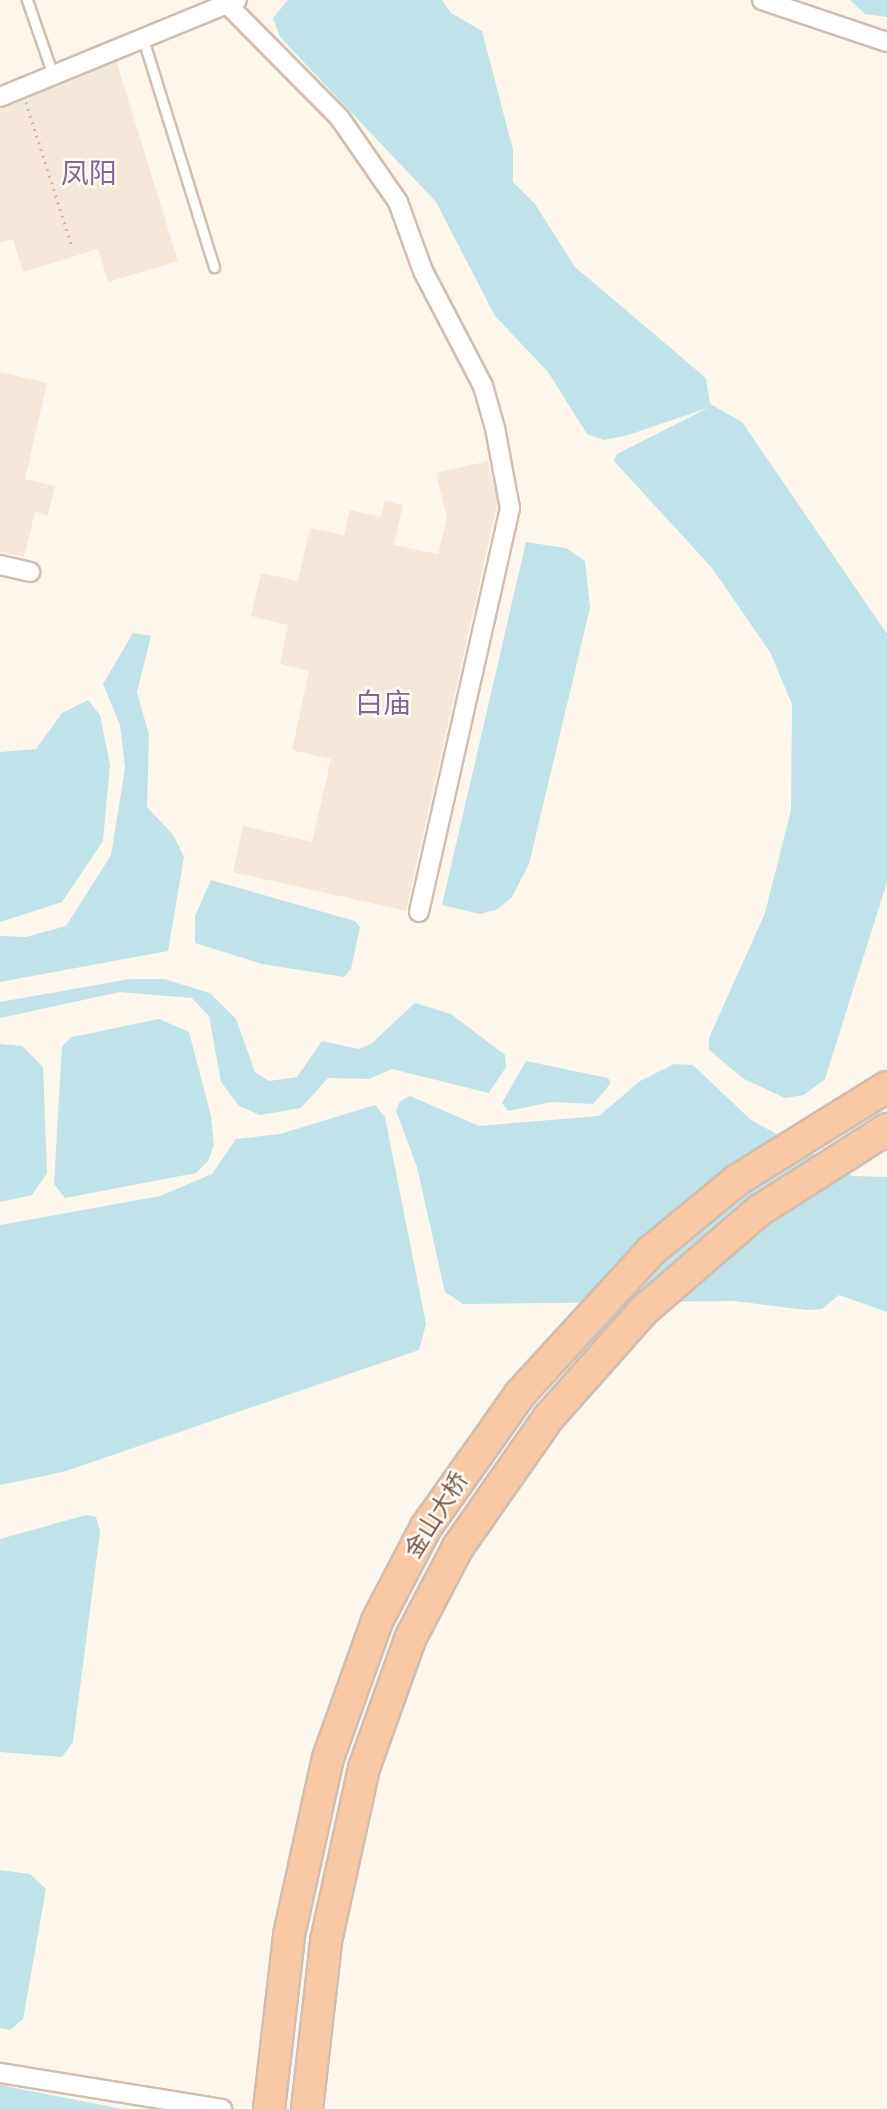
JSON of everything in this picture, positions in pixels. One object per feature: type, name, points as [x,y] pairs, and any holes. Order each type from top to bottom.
[{"type":"highway","name":"金山大桥","points":[[269,2109],[289,1935],[328,1759],[377,1622],[426,1527],[520,1394],[651,1251],[758,1165],[884,1089]]},
{"type":"highway","name":"金山大桥","points":[[307,2109],[326,1941],[364,1769],[411,1637],[458,1547],[549,1417],[652,1302],[760,1210],[887,1129]]},
{"type":"street","points":[[762,0],[887,42]]},
{"type":"street","points":[[0,97],[232,2],[339,117],[398,202],[423,271],[483,386],[495,428],[510,508],[419,912]]},
{"type":"street","points":[[0,565],[30,572]]},
{"type":"street","points":[[0,2073],[222,2109]]},
{"type":"lane","points":[[27,0],[53,75]]},
{"type":"lane","points":[[143,39],[214,267]]},
{"type":"path","points":[[22,88],[73,249]]},
{"type":"shaded area","points":[[115,57],[178,261],[108,282],[98,249],[23,272],[13,239],[0,243],[0,104]]},
{"type":"shaded area","points":[[0,372],[47,383],[25,479],[55,486],[48,515],[35,512],[24,557],[0,552]]},
{"type":"shaded area","points":[[488,461],[498,501],[406,911],[233,872],[243,826],[312,842],[331,759],[292,750],[309,671],[280,664],[288,625],[251,616],[261,573],[298,581],[310,528],[344,535],[350,510],[381,517],[385,501],[403,505],[394,545],[438,554],[447,518],[436,473]]},
{"type":"water","points":[[288,0],[442,0],[451,13],[482,31],[513,150],[513,182],[535,204],[575,267],[706,378],[710,404],[742,422],[887,634],[887,882],[825,1079],[804,1095],[785,1098],[744,1079],[709,1050],[709,1038],[765,913],[791,810],[792,704],[770,652],[712,568],[614,461],[617,454],[708,408],[628,435],[604,440],[587,434],[548,372],[495,316],[436,202],[280,37],[273,18]]},
{"type":"water","points":[[850,0],[887,0],[887,17],[865,14]]},
{"type":"water","points":[[526,542],[566,548],[585,561],[590,608],[529,864],[512,897],[498,909],[480,914],[442,905]]},
{"type":"water","points":[[133,633],[151,636],[137,692],[149,735],[147,807],[174,836],[184,857],[168,951],[0,982],[0,936],[26,937],[66,926],[111,855],[125,768],[120,725],[103,684]]},
{"type":"water","points":[[88,700],[100,715],[110,765],[103,841],[62,902],[0,922],[0,752],[36,749],[62,713]]},
{"type":"water","points":[[211,880],[355,921],[360,927],[351,969],[344,977],[262,964],[195,943],[195,916]]},
{"type":"water","points":[[130,979],[164,979],[210,993],[236,1019],[255,1072],[269,1081],[297,1077],[322,1041],[359,1049],[371,1044],[415,1003],[451,1014],[505,1055],[506,1067],[489,1093],[392,1069],[369,1079],[328,1078],[301,1108],[260,1115],[239,1106],[221,1082],[209,1016],[192,998],[120,992],[0,1018],[0,1002]]},
{"type":"water","points":[[159,1019],[189,1032],[211,1116],[214,1145],[208,1161],[196,1173],[65,1198],[54,1184],[62,1046],[72,1037]]},
{"type":"water","points":[[0,1044],[22,1046],[43,1067],[47,1173],[32,1195],[0,1202]]},
{"type":"water","points":[[526,1061],[608,1078],[611,1083],[593,1104],[551,1102],[508,1111],[502,1103]]},
{"type":"water","points":[[674,1064],[693,1065],[751,1120],[853,1176],[887,1177],[887,1312],[839,1295],[822,1309],[807,1310],[734,1301],[463,1304],[445,1292],[417,1167],[396,1111],[400,1101],[410,1096],[479,1126],[599,1116],[640,1081]]},
{"type":"water","points":[[375,1105],[385,1117],[426,1324],[419,1350],[63,1472],[0,1485],[0,1225],[160,1196],[212,1174],[236,1139],[280,1134]]},
{"type":"water","points":[[86,1515],[96,1517],[100,1532],[73,1742],[62,1757],[0,1752],[0,1539]]},
{"type":"water","points":[[0,1870],[30,1874],[46,1889],[23,2019],[10,2030],[0,2028]]},
{"type":"water","points":[[0,2085],[122,2109],[0,2109]]},
{"type":"district","name":"凤阳","points":[[89,173]]},
{"type":"district","name":"白庙","points":[[383,703]]}]
